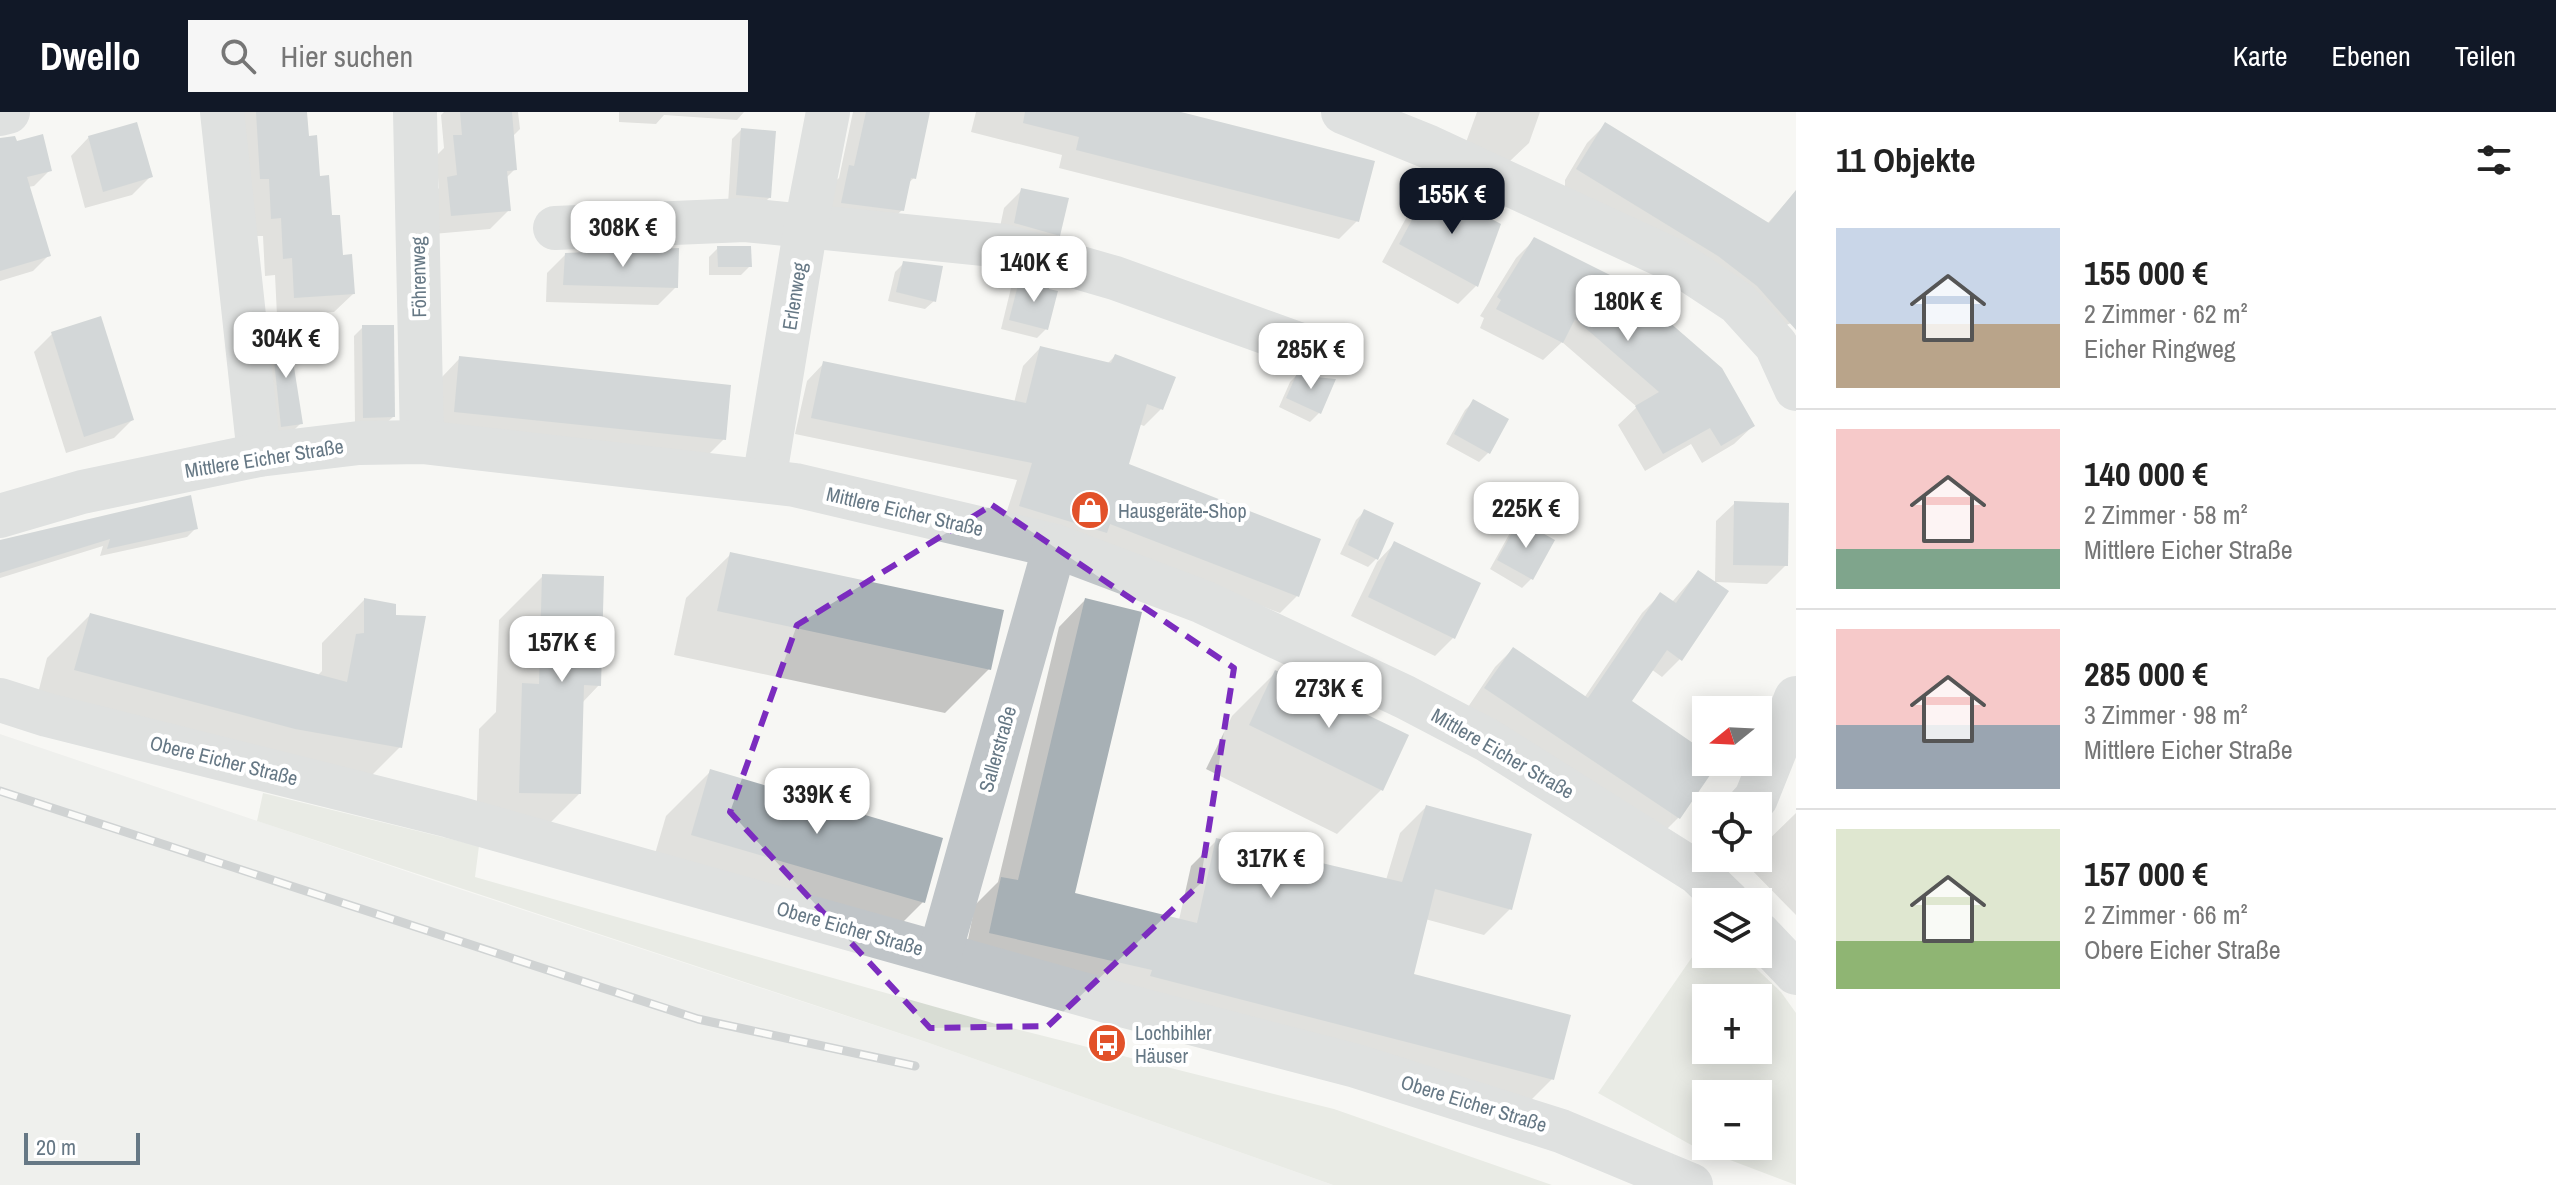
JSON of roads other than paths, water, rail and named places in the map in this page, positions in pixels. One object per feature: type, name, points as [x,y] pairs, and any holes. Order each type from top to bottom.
[{"type":"street","points":[[0,114],[8,112]]},
{"type":"street","points":[[222,112],[259,455]]},
{"type":"street","name":"Föhrenweg","points":[[415,112],[422,442]]},
{"type":"street","name":"Erlenweg","points":[[764,481],[828,112]]},
{"type":"street","points":[[1343,112],[1442,153],[1673,260],[1738,303],[1776,345],[1796,389]]},
{"type":"street","points":[[555,228],[745,220],[1004,246],[1115,278],[1323,353]]},
{"type":"street","name":"Mittlere Eicher Straße","points":[[0,516],[82,492],[259,455],[359,443],[422,442],[795,485],[1055,546],[1203,602],[1405,697],[1487,740],[1712,878]]},
{"type":"street","name":"Sallerstraße","points":[[940,953],[1055,546]]},
{"type":"street","points":[[1758,792],[1796,698]]},
{"type":"street","name":"Obere Eicher Straße","points":[[0,700],[47,715],[450,816],[1114,1003],[1356,1066],[1561,1131],[1691,1185]]},
{"type":"street","points":[[1772,948],[1796,973]]},
{"type":"railway","points":[[0,791],[698,1019],[915,1066]]},
{"type":"place","name":"Hausgeräte-Shop","points":[[1090,510]]},
{"type":"place","name":"Lochbihler Häuser","points":[[1107,1043]]}]
